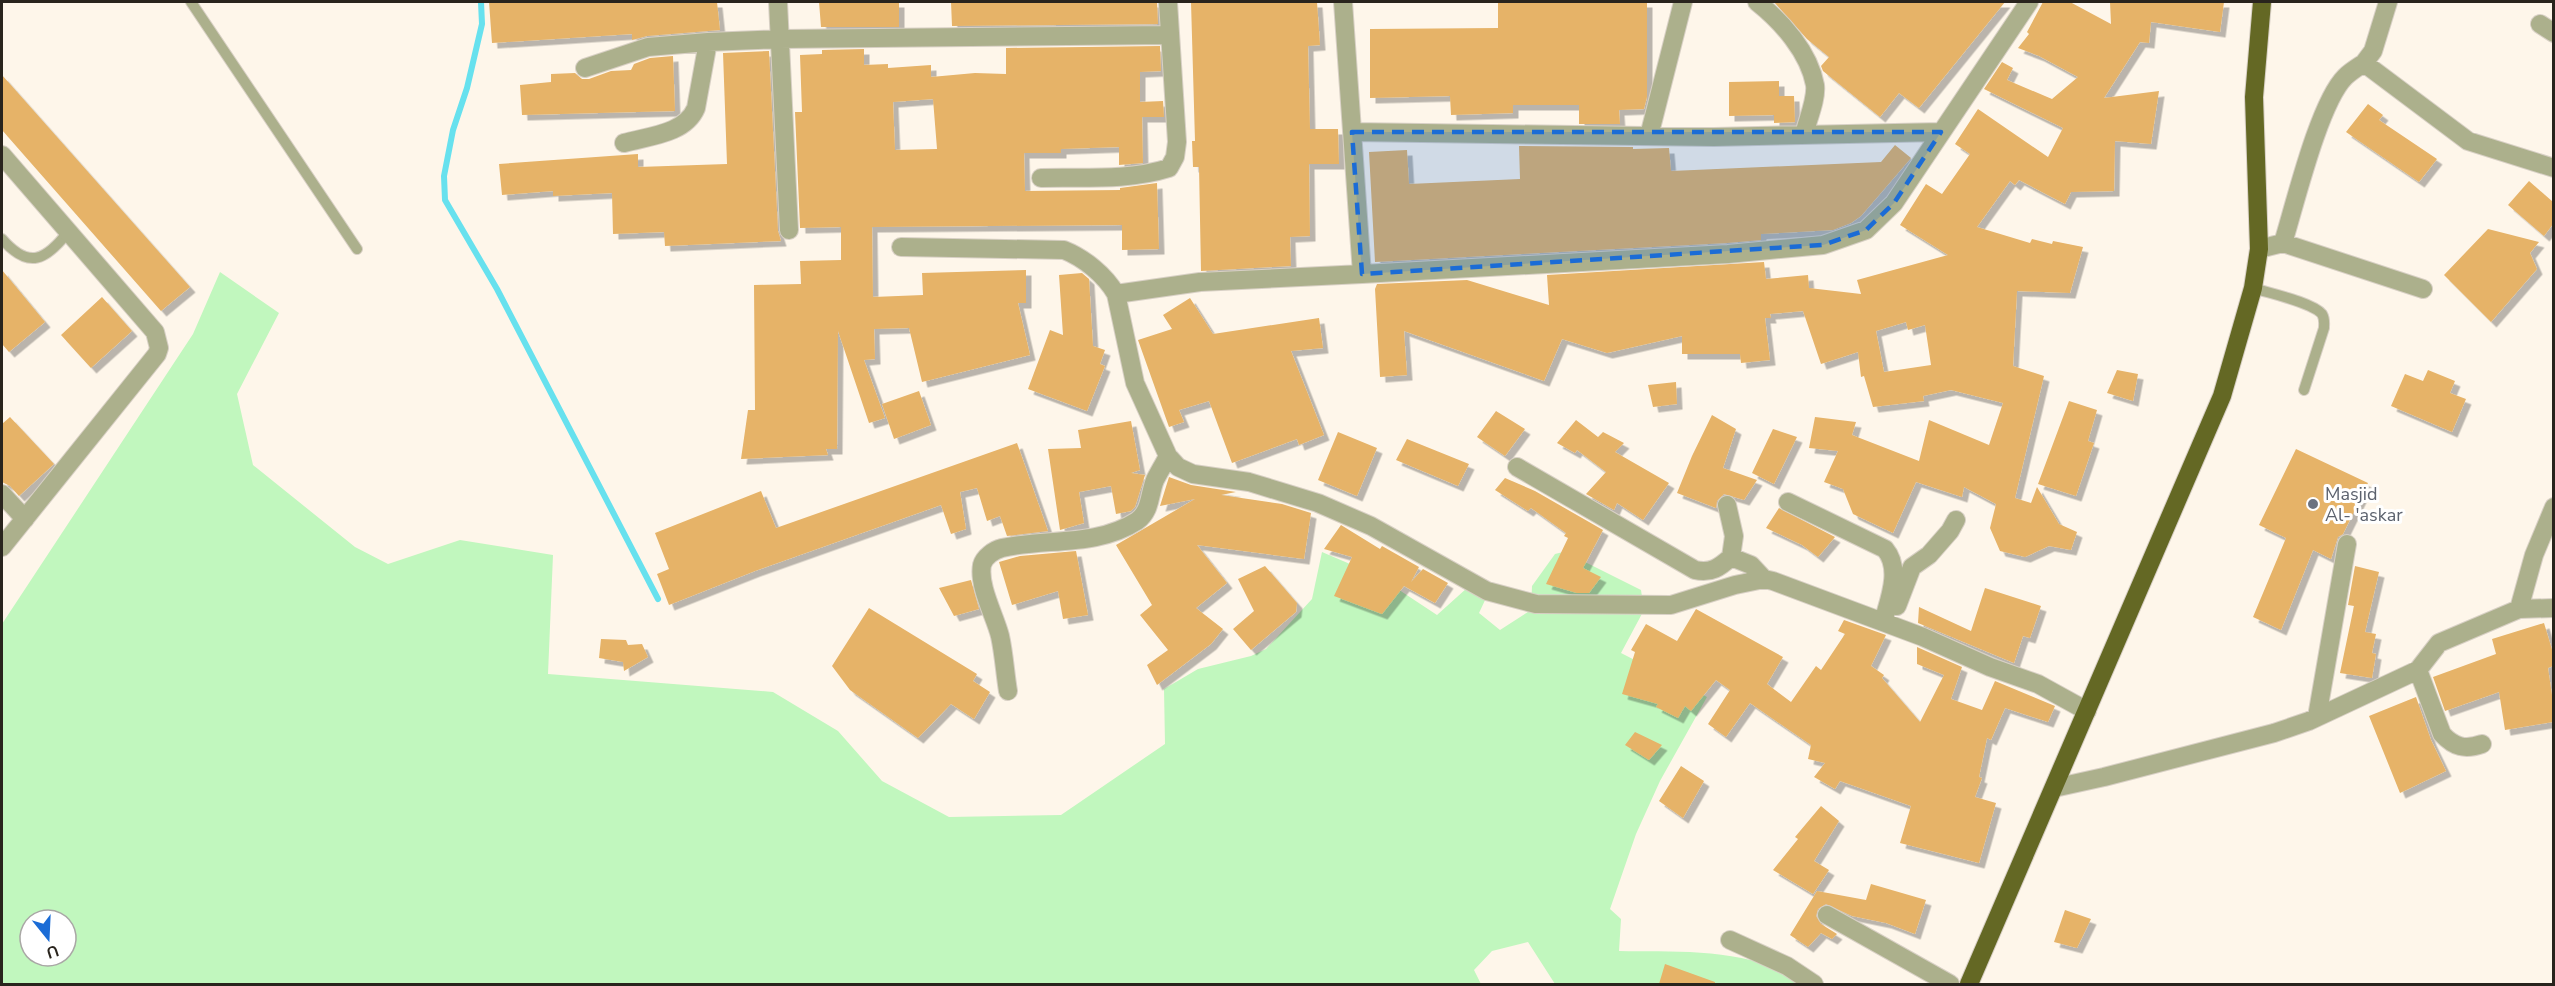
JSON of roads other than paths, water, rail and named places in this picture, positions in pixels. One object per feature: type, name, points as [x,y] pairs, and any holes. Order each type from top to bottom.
[{"type":"highway","points":[[1969,984],[2222,396],[2253,288],[2259,249],[2254,97],[2262,2]]},
{"type":"street","points":[[777,2],[789,230]]},
{"type":"street","points":[[1041,178],[1118,177],[1169,168],[1175,157],[1177,142],[1168,2]]},
{"type":"street","points":[[1342,2],[1362,274]]},
{"type":"street","points":[[1649,136],[1683,2]]},
{"type":"street","points":[[1757,2],[1773,15],[1797,42],[1815,86],[1804,135]]},
{"type":"street","points":[[1116,294],[1200,282],[1728,254],[1822,244],[1866,230],[1894,202],[2029,2]]},
{"type":"street","points":[[2283,243],[2329,100],[2345,77],[2364,63],[2373,51],[2388,2]]},
{"type":"street","points":[[585,68],[648,47],[708,42],[780,39],[1170,35]]},
{"type":"street","points":[[624,143],[681,127],[692,118],[696,108],[708,42]]},
{"type":"street","points":[[2364,63],[2468,141],[2553,168]]},
{"type":"street","points":[[1352,132],[1649,136],[1941,132]]},
{"type":"street","points":[[2,155],[155,332],[159,348],[157,354],[2,547]]},
{"type":"street","points":[[2259,249],[2283,243],[2423,289]]},
{"type":"street","points":[[901,247],[1064,250],[1078,256],[1108,282],[1116,294],[1135,383],[1168,456],[1178,467],[1193,474],[1249,482],[1318,503],[1371,526],[1487,591],[1536,604],[1671,605],[1735,585],[1764,579]]},
{"type":"street","points":[[1008,691],[1000,635],[991,611],[983,577],[982,564],[985,558],[1002,548],[1067,542],[1116,531],[1136,521],[1145,514],[1154,482],[1168,456]]},
{"type":"street","points":[[1517,466],[1695,570],[1705,572],[1713,570],[1731,557],[1734,536],[1727,505]]},
{"type":"street","points":[[2,494],[25,519]]},
{"type":"street","points":[[1788,502],[1821,520],[1885,549],[1891,556],[1894,570],[1887,624]]},
{"type":"street","points":[[2519,609],[2534,555],[2553,507]]},
{"type":"street","points":[[1887,624],[1912,567],[1929,555],[1950,531],[1956,520]]},
{"type":"street","points":[[2317,717],[2348,544]]},
{"type":"street","points":[[1731,557],[1751,565],[1764,579],[1887,624],[2038,684],[2087,711]]},
{"type":"street","points":[[2054,788],[2274,733],[2317,717],[2418,670],[2439,643],[2519,609],[2553,608]]},
{"type":"street","points":[[2418,670],[2442,734],[2449,742],[2462,748],[2482,744]]},
{"type":"street","points":[[1827,915],[1950,984]]},
{"type":"street","points":[[1730,940],[1787,966],[1814,984]]},
{"type":"lane","points":[[192,2],[357,249]]},
{"type":"lane","points":[[2,239],[9,248],[29,258],[43,257],[56,248],[68,232]]},
{"type":"lane","points":[[2253,288],[2311,306],[2321,312],[2324,328],[2304,390]]},
{"type":"waterway","points":[[481,2],[482,24],[467,88],[453,130],[444,176],[445,200],[497,289],[658,599]]},
{"type":"place","name":"Masjid Al- 'askar","points":[[2313,504]]}]
